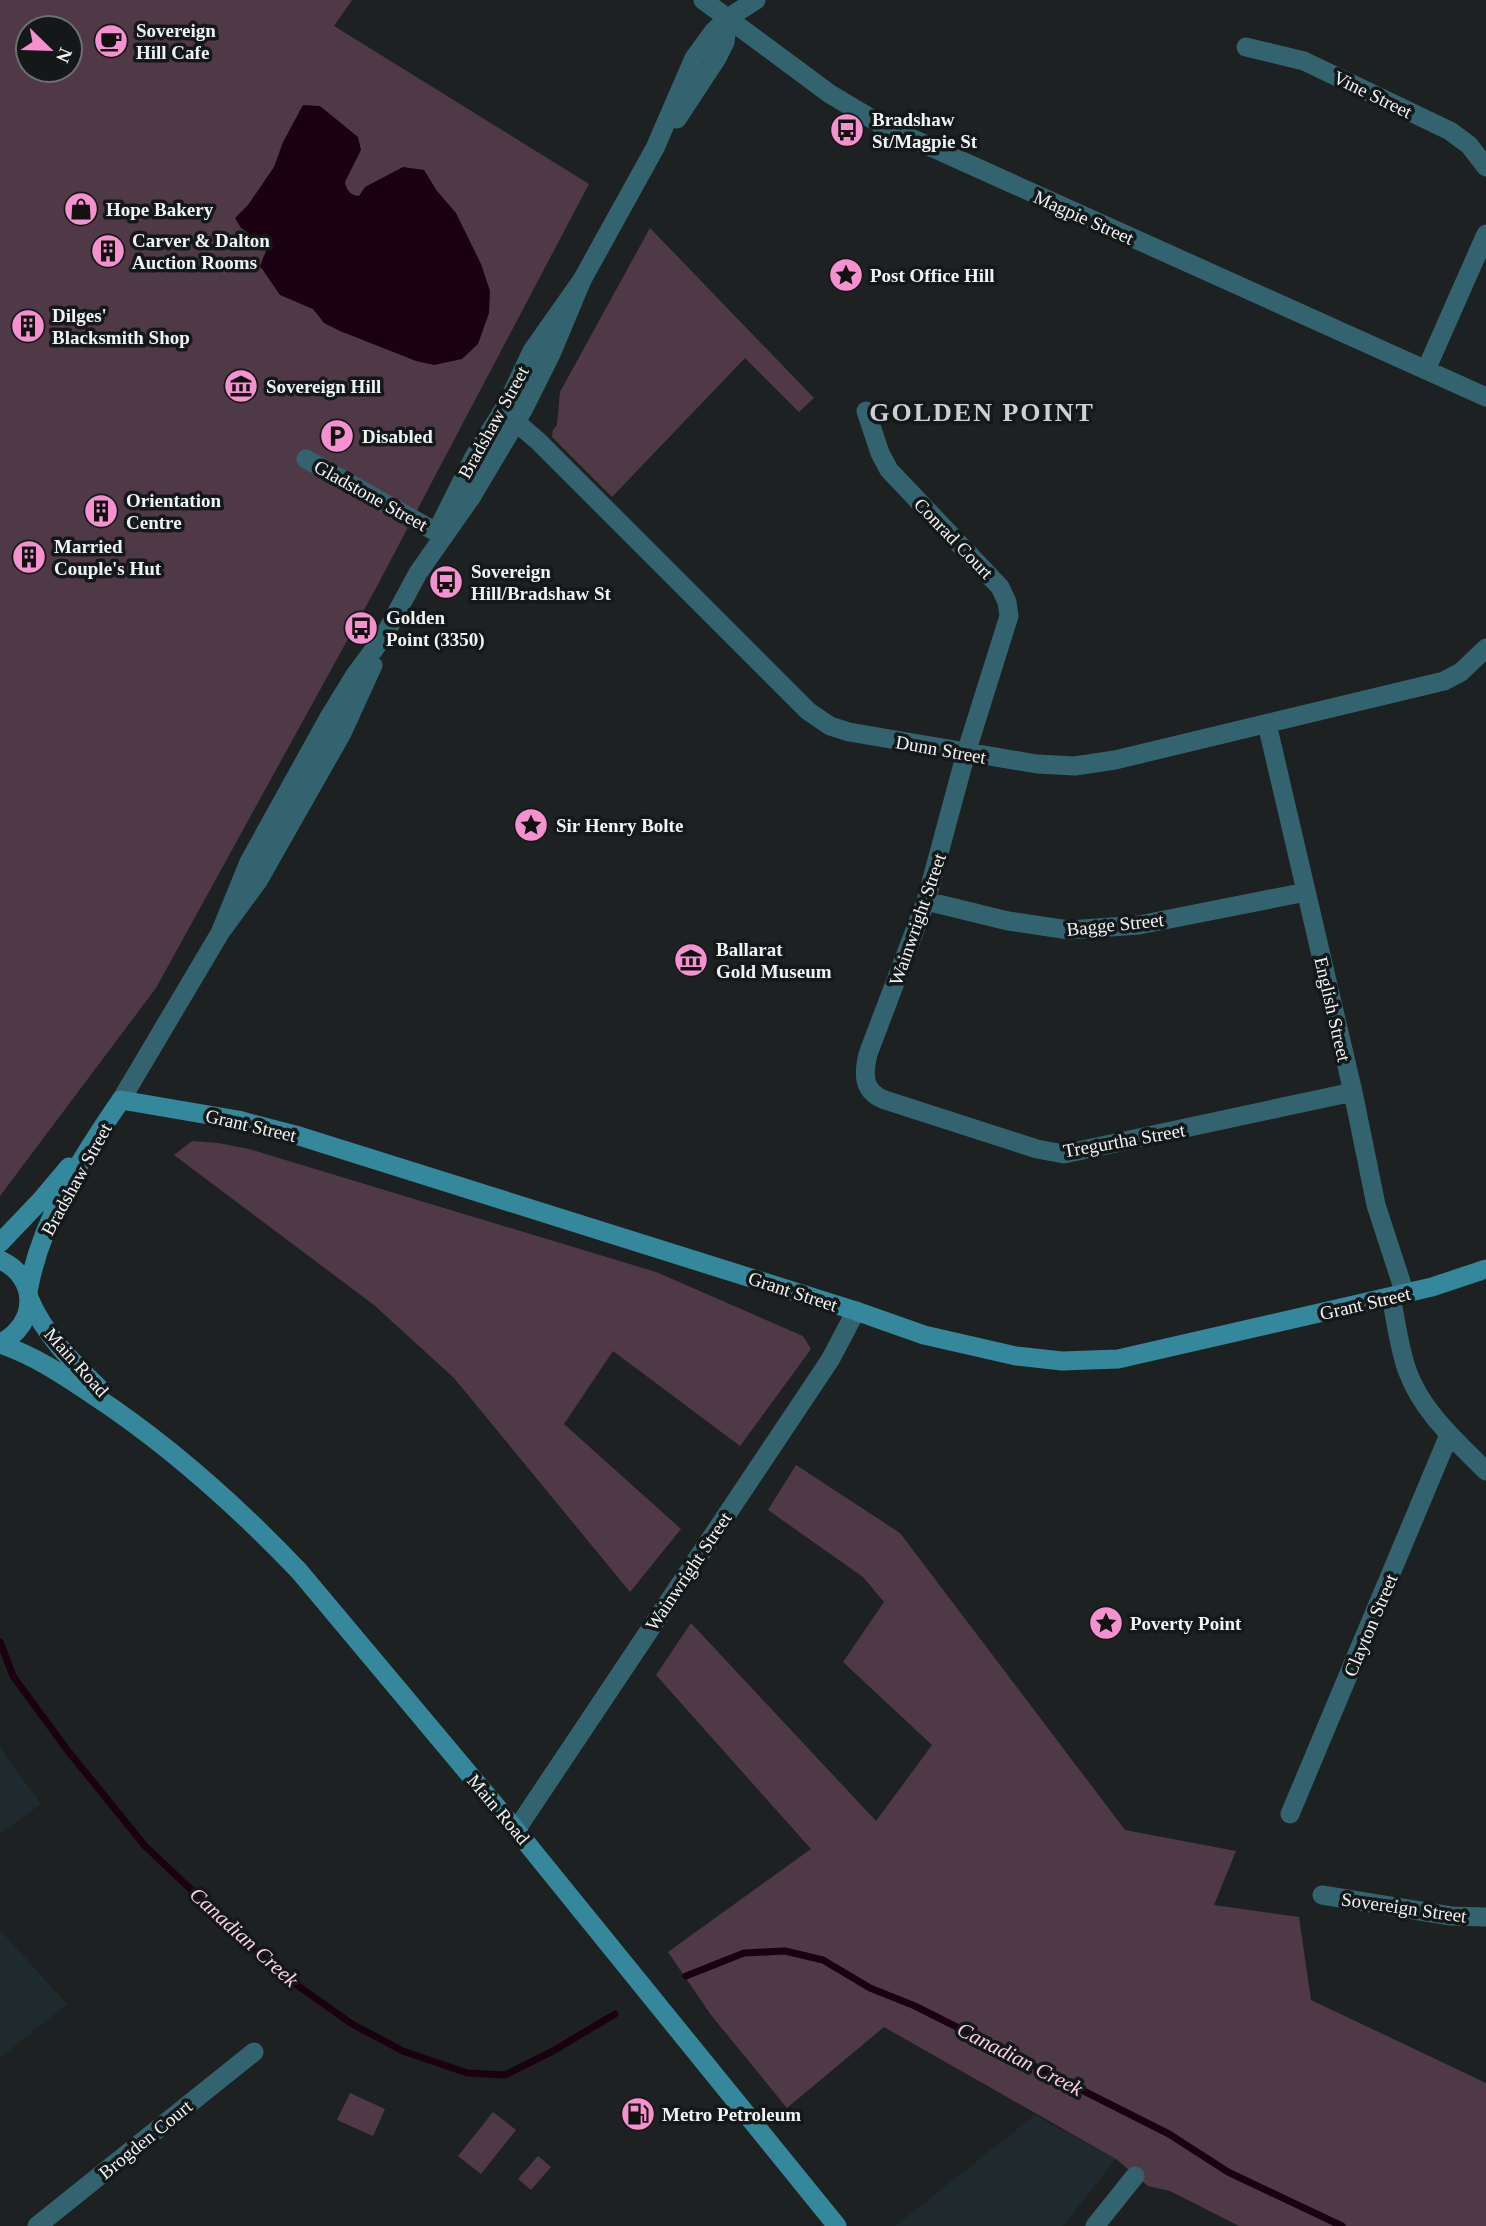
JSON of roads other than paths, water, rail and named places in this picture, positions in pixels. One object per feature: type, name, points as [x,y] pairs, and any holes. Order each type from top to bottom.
[{"type":"main road","name":"Bradshaw Street","points":[[0,1243],[42,1199],[117,1106]]},
{"type":"main road","name":"Bradshaw Street","points":[[0,1343],[11,1337],[21,1326],[27,1313],[35,1258],[55,1212],[117,1106]]},
{"type":"main road","name":"Grant Street","points":[[117,1106],[238,1120],[299,1136],[856,1311],[923,1335],[989,1352],[1033,1359],[1089,1361],[1136,1356],[1432,1287],[1486,1269]]},
{"type":"main road","name":"Main Road","points":[[0,1260],[17,1271],[42,1324],[63,1352],[132,1420],[218,1491],[289,1561],[516,1830],[837,2226]]},
{"type":"main road","name":"Main Road","points":[[0,1343],[43,1362],[132,1420]]},
{"type":"street","name":"Magpie Street","points":[[703,0],[830,94],[881,125],[1486,397]]},
{"type":"street","points":[[728,18],[756,0]]},
{"type":"street","name":"Bradshaw Street","points":[[418,573],[472,496],[510,416],[532,351],[582,279],[655,148],[718,58],[725,42],[728,18]]},
{"type":"street","name":"Vine Street","points":[[1246,47],[1304,61],[1450,131],[1474,149],[1486,167]]},
{"type":"street","points":[[1426,370],[1486,234]]},
{"type":"street","name":"Conrad Court","points":[[866,411],[880,453],[889,470],[992,577],[1003,591],[1007,602],[1007,625],[966,753]]},
{"type":"street","name":"Bradshaw Street","points":[[117,1106],[220,933],[258,881],[309,773],[350,718],[390,625],[474,457],[510,416]]},
{"type":"street","name":"Dunn Street","points":[[510,416],[808,711],[823,722],[849,732],[1037,764],[1087,765],[1451,679],[1486,648]]},
{"type":"street","name":"Gladstone Street","points":[[306,459],[436,532]]},
{"type":"street","name":"English Street","points":[[1267,724],[1398,1295],[1403,1357],[1412,1381],[1429,1411],[1449,1436],[1486,1471]]},
{"type":"street","name":"Wainwright Street","points":[[865,1082],[868,1054],[926,901],[966,753]]},
{"type":"street","name":"Bagge Street","points":[[926,901],[1033,926],[1088,930],[1139,925],[1306,892]]},
{"type":"street","name":"Tregurtha Street","points":[[865,1082],[878,1097],[1037,1149],[1065,1154],[1353,1092]]},
{"type":"street","name":"Wainwright Street","points":[[516,1830],[830,1360],[856,1311]]},
{"type":"street","name":"Clayton Street","points":[[1290,1814],[1449,1436]]},
{"type":"street","name":"Sovereign Street","points":[[1322,1895],[1451,1916],[1486,1917]]},
{"type":"street","name":"Brogden Court","points":[[37,2226],[254,2052]]},
{"type":"street","points":[[1095,2226],[1135,2176]]},
{"type":"waterway","name":"Canadian Creek","points":[[0,1642],[13,1676],[68,1751],[145,1846],[277,1971],[352,2024],[403,2051],[467,2073],[505,2075],[553,2051],[615,2014]]},
{"type":"waterway","name":"Canadian Creek","points":[[686,1976],[744,1953],[785,1951],[823,1960],[870,1988],[915,2006],[1169,2134],[1228,2172],[1342,2226]]},
{"type":"place","name":"Sovereign Hill Cafe","points":[[111,41]]},
{"type":"place","name":"Bradshaw St/Magpie St","points":[[847,130]]},
{"type":"place","name":"Hope Bakery","points":[[81,209]]},
{"type":"place","name":"Carver & Dalton Auction Rooms","points":[[108,251]]},
{"type":"place","name":"Post Office Hill","points":[[846,275]]},
{"type":"place","name":"Dilges' Blacksmith Shop","points":[[28,326]]},
{"type":"place","name":"Sovereign Hill","points":[[241,386]]},
{"type":"place","name":"Disabled","points":[[337,436]]},
{"type":"place","name":"Orientation Centre","points":[[101,511]]},
{"type":"place","name":"Married Couple's Hut","points":[[29,557]]},
{"type":"place","name":"Sovereign Hill/Bradshaw St","points":[[446,582]]},
{"type":"place","name":"Golden Point (3350)","points":[[361,628]]},
{"type":"place","name":"Sir Henry Bolte","points":[[531,825]]},
{"type":"place","name":"Ballarat Gold Museum","points":[[691,960]]},
{"type":"place","name":"Poverty Point","points":[[1106,1623]]},
{"type":"place","name":"Metro Petroleum","points":[[638,2114]]},
{"type":"district","name":"GOLDEN POINT","points":[[982,412]]}]
